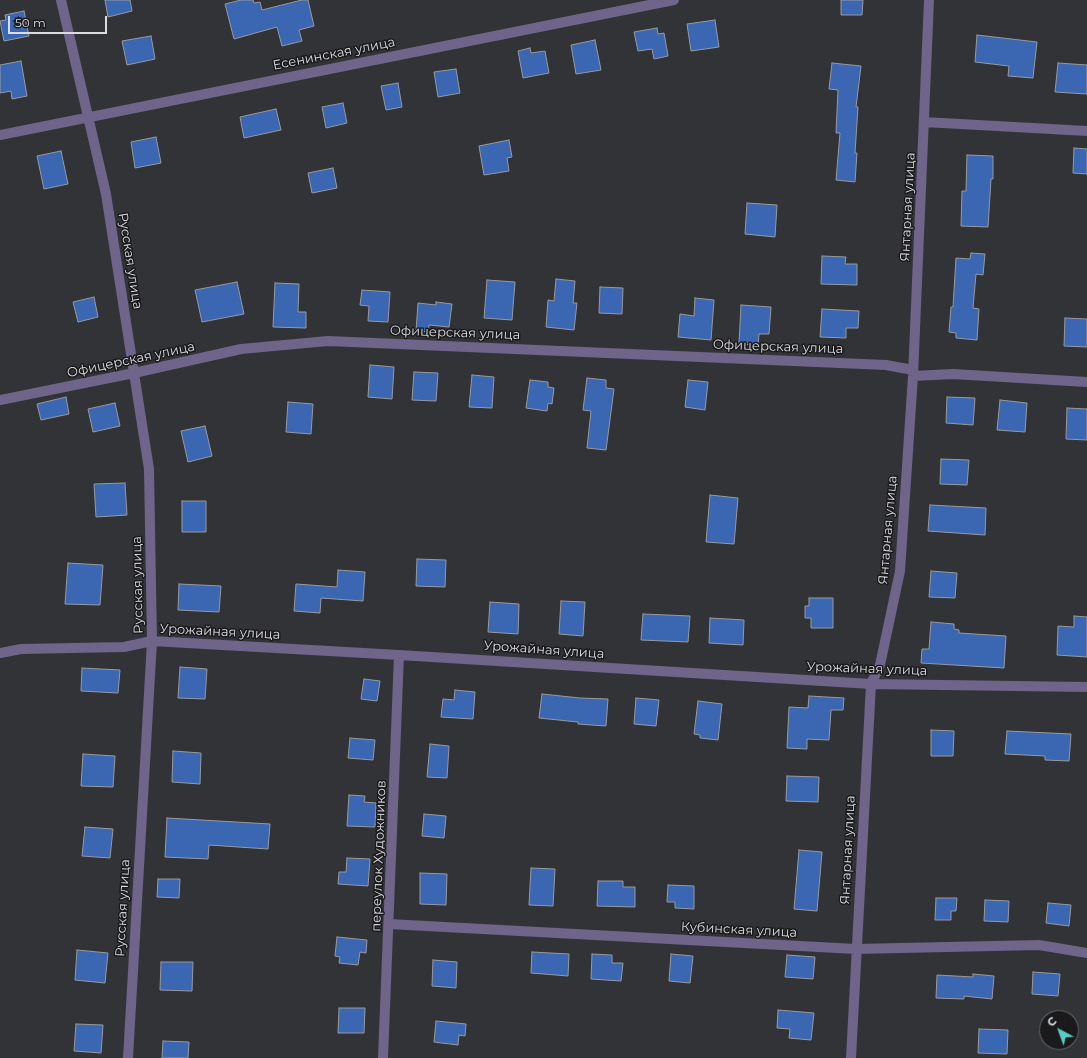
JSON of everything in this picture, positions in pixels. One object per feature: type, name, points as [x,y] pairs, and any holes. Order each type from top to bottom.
[{"type":"street","name":"Русская улица","points":[[61,0],[106,194],[149,469],[152,641],[128,1058]]},
{"type":"street","name":"Есенинская улица","points":[[0,135],[674,0]]},
{"type":"street","name":"Янтарная улица","points":[[851,1058],[871,684],[880,664],[900,571],[913,373],[929,0]]},
{"type":"street","points":[[924,122],[1087,131]]},
{"type":"street","name":"Офицерская улица","points":[[0,400],[134,373],[241,349],[328,341],[886,365],[913,373],[1087,382]]},
{"type":"street","name":"Урожайная улица","points":[[0,653],[21,649],[124,647],[152,641],[871,684],[1087,687]]},
{"type":"street","name":"переулок Художников","points":[[383,1058],[399,655]]},
{"type":"street","name":"Кубинская улица","points":[[389,924],[856,949],[1040,945],[1087,953]]},
{"type":"building","points":[[105,0],[130,0],[132,11],[108,17]]},
{"type":"building","points":[[241,0],[253,0],[254,3],[260,2],[262,10],[302,0],[308,0],[314,26],[299,30],[302,41],[282,46],[277,27],[234,39],[225,4]]},
{"type":"building","points":[[841,0],[863,0],[862,15],[841,15]]},
{"type":"building","points":[[24,11],[29,36],[4,41],[0,21],[6,20],[5,15]]},
{"type":"building","points":[[715,20],[719,47],[691,51],[687,24]]},
{"type":"building","points":[[657,28],[658,34],[664,33],[668,56],[654,59],[652,49],[638,51],[634,32]]},
{"type":"building","points":[[977,35],[1037,42],[1033,78],[1008,76],[1009,66],[975,62]]},
{"type":"building","points":[[151,36],[155,59],[127,65],[122,41]]},
{"type":"building","points":[[595,40],[601,70],[576,74],[571,45]]},
{"type":"building","points":[[530,48],[531,53],[545,51],[549,73],[523,78],[518,51]]},
{"type":"building","points":[[21,61],[27,96],[12,99],[11,91],[0,93],[0,65]]},
{"type":"building","points":[[832,63],[861,66],[856,107],[858,107],[855,182],[836,180],[840,133],[836,133],[838,90],[829,89]]},
{"type":"building","points":[[1058,63],[1087,65],[1087,94],[1055,92]]},
{"type":"building","points":[[456,69],[460,93],[438,97],[434,72]]},
{"type":"building","points":[[398,83],[402,107],[386,110],[381,86]]},
{"type":"building","points":[[343,103],[347,123],[326,128],[322,107]]},
{"type":"building","points":[[276,109],[281,130],[244,138],[240,117]]},
{"type":"building","points":[[156,137],[161,163],[135,168],[131,142]]},
{"type":"building","points":[[509,140],[512,157],[507,158],[509,171],[484,175],[479,146]]},
{"type":"building","points":[[1074,148],[1087,149],[1087,174],[1073,173]]},
{"type":"building","points":[[61,151],[68,184],[44,189],[37,156]]},
{"type":"building","points":[[967,155],[993,156],[993,179],[991,179],[988,227],[961,226],[962,191],[966,191]]},
{"type":"building","points":[[333,168],[337,188],[312,193],[308,173]]},
{"type":"building","points":[[747,203],[777,205],[775,237],[745,234]]},
{"type":"building","points":[[971,253],[985,254],[983,275],[976,274],[973,308],[979,309],[977,340],[956,338],[956,333],[949,332],[951,307],[953,307],[956,258],[970,259]]},
{"type":"building","points":[[822,256],[846,257],[845,264],[857,264],[857,285],[821,284]]},
{"type":"building","points":[[556,279],[575,281],[573,303],[577,303],[574,330],[546,327],[548,300],[554,301]]},
{"type":"building","points":[[487,280],[515,282],[512,320],[484,318]]},
{"type":"building","points":[[237,282],[244,314],[202,322],[195,290]]},
{"type":"building","points":[[275,283],[299,284],[298,312],[306,312],[306,328],[273,327]]},
{"type":"building","points":[[600,287],[623,288],[622,314],[599,313]]},
{"type":"building","points":[[362,290],[390,292],[388,322],[368,321],[369,306],[360,305]]},
{"type":"building","points":[[94,297],[98,317],[78,322],[73,302]]},
{"type":"building","points":[[695,298],[714,300],[711,340],[678,337],[680,314],[694,316]]},
{"type":"building","points":[[436,302],[452,304],[449,327],[429,325],[428,332],[416,331],[418,303],[436,305]]},
{"type":"building","points":[[741,305],[771,307],[769,334],[759,334],[758,345],[739,344]]},
{"type":"building","points":[[822,309],[859,311],[858,328],[846,328],[846,338],[820,337]]},
{"type":"building","points":[[1065,318],[1087,319],[1087,347],[1064,346]]},
{"type":"building","points":[[370,365],[394,367],[392,399],[368,397]]},
{"type":"building","points":[[414,372],[438,373],[436,401],[412,400]]},
{"type":"building","points":[[472,375],[494,377],[492,408],[469,407]]},
{"type":"building","points":[[587,378],[606,380],[606,388],[614,389],[606,450],[587,448],[591,411],[583,410]]},
{"type":"building","points":[[530,380],[548,382],[548,387],[554,388],[552,404],[548,403],[547,411],[526,408]]},
{"type":"building","points":[[688,380],[708,382],[705,410],[685,407]]},
{"type":"building","points":[[66,397],[69,414],[41,420],[37,404]]},
{"type":"building","points":[[947,397],[975,398],[973,425],[946,423]]},
{"type":"building","points":[[1000,400],[1027,403],[1025,432],[997,430]]},
{"type":"building","points":[[288,402],[313,404],[311,434],[286,432]]},
{"type":"building","points":[[115,403],[120,426],[93,432],[88,409]]},
{"type":"building","points":[[1067,408],[1087,409],[1087,440],[1066,439]]},
{"type":"building","points":[[205,426],[212,456],[188,462],[181,431]]},
{"type":"building","points":[[941,459],[969,460],[967,485],[940,484]]},
{"type":"building","points":[[125,483],[127,515],[96,517],[94,484]]},
{"type":"building","points":[[710,495],[738,498],[734,544],[706,542]]},
{"type":"building","points":[[182,501],[206,501],[206,532],[182,532]]},
{"type":"building","points":[[930,505],[986,508],[985,535],[928,531]]},
{"type":"building","points":[[417,559],[446,560],[445,587],[416,586]]},
{"type":"building","points":[[68,563],[103,565],[100,605],[65,604]]},
{"type":"building","points":[[338,570],[365,572],[363,601],[321,598],[320,613],[294,611],[296,584],[337,587]]},
{"type":"building","points":[[931,571],[957,573],[955,598],[929,597]]},
{"type":"building","points":[[179,584],[221,586],[219,612],[178,610]]},
{"type":"building","points":[[809,598],[833,598],[833,628],[811,628],[811,618],[805,618],[805,606],[809,606]]},
{"type":"building","points":[[561,601],[585,602],[583,636],[559,634]]},
{"type":"building","points":[[490,602],[519,604],[518,634],[488,632]]},
{"type":"building","points":[[643,614],[690,616],[688,642],[641,640]]},
{"type":"building","points":[[1074,616],[1087,617],[1087,657],[1057,655],[1058,626],[1074,627]]},
{"type":"building","points":[[710,618],[744,620],[743,645],[709,643]]},
{"type":"building","points":[[931,622],[954,624],[954,629],[959,630],[959,633],[1006,636],[1004,668],[921,663],[922,649],[929,649]]},
{"type":"building","points":[[180,667],[207,669],[205,699],[178,698]]},
{"type":"building","points":[[82,668],[120,670],[118,693],[81,691]]},
{"type":"building","points":[[364,679],[380,681],[377,701],[361,699]]},
{"type":"building","points":[[455,690],[475,692],[473,719],[441,717],[443,699],[454,700]]},
{"type":"building","points":[[542,694],[608,699],[606,726],[578,724],[578,722],[539,718]]},
{"type":"building","points":[[809,696],[844,698],[843,710],[831,710],[829,740],[807,739],[807,749],[787,748],[789,707],[808,708]]},
{"type":"building","points":[[636,698],[659,700],[656,726],[634,724]]},
{"type":"building","points":[[698,701],[722,704],[718,740],[700,738],[700,735],[694,734]]},
{"type":"building","points":[[931,730],[954,731],[953,756],[931,756]]},
{"type":"building","points":[[1007,731],[1071,734],[1069,761],[1045,760],[1045,756],[1005,754]]},
{"type":"building","points":[[350,738],[375,740],[373,760],[348,758]]},
{"type":"building","points":[[430,744],[449,746],[447,778],[427,777]]},
{"type":"building","points":[[173,751],[201,753],[200,784],[172,782]]},
{"type":"building","points":[[83,754],[115,756],[113,787],[81,786]]},
{"type":"building","points":[[787,776],[819,777],[818,802],[786,801]]},
{"type":"building","points":[[349,795],[365,796],[364,802],[376,803],[375,827],[347,826]]},
{"type":"building","points":[[424,814],[446,816],[444,838],[422,836]]},
{"type":"building","points":[[167,818],[270,824],[268,849],[209,845],[208,859],[165,857]]},
{"type":"building","points":[[85,827],[113,829],[110,858],[82,856]]},
{"type":"building","points":[[799,850],[822,852],[817,911],[794,909]]},
{"type":"building","points":[[347,858],[370,859],[368,886],[338,884],[339,872],[346,872]]},
{"type":"building","points":[[531,868],[555,869],[553,906],[529,905]]},
{"type":"building","points":[[420,873],[447,874],[446,905],[420,904]]},
{"type":"building","points":[[158,879],[180,879],[179,898],[157,897]]},
{"type":"building","points":[[598,881],[623,881],[623,887],[635,887],[635,907],[597,906]]},
{"type":"building","points":[[668,885],[694,886],[694,909],[675,908],[675,902],[667,902]]},
{"type":"building","points":[[936,898],[957,898],[956,911],[951,911],[951,920],[935,920]]},
{"type":"building","points":[[985,900],[1009,901],[1008,922],[984,921]]},
{"type":"building","points":[[1048,903],[1071,905],[1069,926],[1046,923]]},
{"type":"building","points":[[337,937],[367,940],[366,953],[360,952],[358,965],[339,963],[340,957],[335,956]]},
{"type":"building","points":[[77,950],[108,953],[105,983],[75,980]]},
{"type":"building","points":[[532,952],[569,954],[568,976],[531,973]]},
{"type":"building","points":[[592,954],[612,955],[612,963],[623,963],[621,981],[591,979]]},
{"type":"building","points":[[671,954],[693,956],[690,983],[669,981]]},
{"type":"building","points":[[787,955],[815,957],[813,979],[785,977]]},
{"type":"building","points":[[433,960],[457,962],[456,988],[432,986]]},
{"type":"building","points":[[161,962],[193,962],[192,991],[160,990]]},
{"type":"building","points":[[1033,972],[1060,974],[1058,996],[1032,994]]},
{"type":"building","points":[[973,974],[994,976],[992,999],[964,996],[964,999],[936,998],[937,975],[973,977]]},
{"type":"building","points":[[339,1008],[365,1008],[364,1033],[338,1033]]},
{"type":"building","points":[[778,1010],[814,1013],[811,1040],[789,1038],[790,1029],[777,1028]]},
{"type":"building","points":[[436,1021],[466,1024],[465,1036],[459,1035],[458,1045],[434,1042]]},
{"type":"building","points":[[76,1024],[103,1025],[101,1053],[74,1051]]},
{"type":"building","points":[[979,1029],[1008,1030],[1007,1054],[978,1053]]},
{"type":"building","points":[[163,1041],[189,1042],[188,1058],[162,1058]]}]
